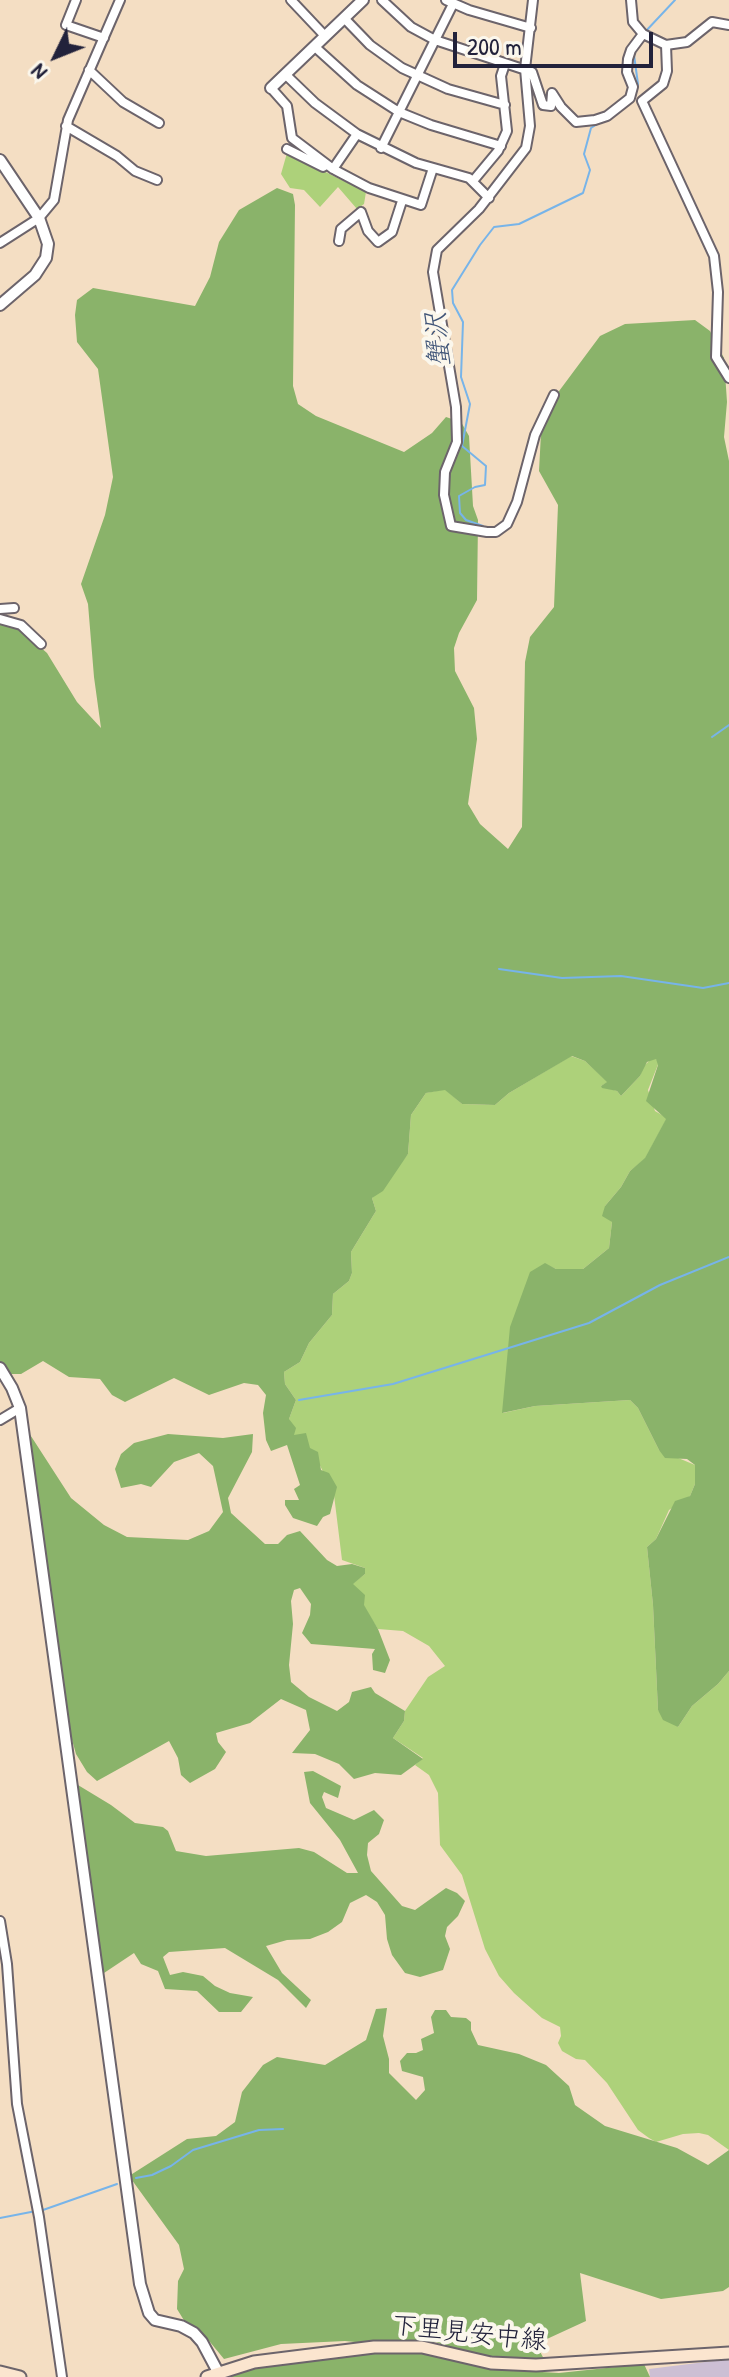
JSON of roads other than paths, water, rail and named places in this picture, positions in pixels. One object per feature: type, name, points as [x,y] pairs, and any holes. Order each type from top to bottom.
[{"type":"main road","name":"下里見安中線","points":[[213,2375],[254,2362],[329,2350],[374,2347],[422,2347],[491,2363],[536,2365],[729,2353]]},
{"type":"main road","points":[[0,2372],[20,2377]]},
{"type":"street","points":[[76,0],[66,25],[104,38]]},
{"type":"street","points":[[0,243],[39,218],[54,200],[66,126],[120,0]]},
{"type":"street","points":[[291,0],[325,36]]},
{"type":"street","points":[[299,8],[307,0]]},
{"type":"street","points":[[363,0],[271,88],[287,106],[292,138],[330,167],[366,187],[421,205],[433,168]]},
{"type":"street","points":[[382,0],[411,27],[435,40],[532,72],[543,105],[551,106],[552,93],[576,122],[607,116],[630,98],[633,87],[627,72],[628,59],[643,34]]},
{"type":"street","points":[[533,0],[525,69],[530,126],[526,148],[489,198],[441,244],[433,272],[456,407],[457,442],[445,472],[444,495],[451,526],[496,532],[507,524],[517,502],[535,435],[554,395]]},
{"type":"street","points":[[631,0],[633,22],[643,34],[666,45],[687,42],[712,22],[729,25]]},
{"type":"street","points":[[381,148],[435,40],[450,2],[531,28]]},
{"type":"street","points":[[344,18],[380,53],[417,76],[448,89],[505,105]]},
{"type":"street","points":[[666,45],[667,71],[663,84],[642,101],[714,256],[718,292],[716,357],[729,378]]},
{"type":"street","points":[[315,47],[357,85],[399,112],[501,146]]},
{"type":"street","points":[[473,181],[501,146],[507,131],[501,76],[505,64]]},
{"type":"street","points":[[89,70],[123,102],[159,123]]},
{"type":"street","points":[[286,75],[315,103],[357,134],[381,148],[473,181],[489,198]]},
{"type":"street","points":[[66,126],[117,156],[135,171],[157,180]]},
{"type":"street","points":[[330,167],[357,134]]},
{"type":"street","points":[[287,149],[323,167],[330,167]]},
{"type":"street","points":[[0,160],[39,218],[48,244],[46,258],[35,275],[0,305]]},
{"type":"street","points":[[339,241],[341,229],[361,212],[368,231],[378,242],[392,232],[402,201]]},
{"type":"street","points":[[0,609],[14,608]]},
{"type":"street","points":[[0,619],[21,625],[41,644]]},
{"type":"street","points":[[0,1368],[20,1408],[140,2284],[149,2313],[155,2320],[181,2326],[202,2342],[213,2375]]},
{"type":"street","points":[[0,1420],[20,1408]]},
{"type":"street","points":[[0,1921],[7,1964],[17,2104],[39,2217],[62,2377]]},
{"type":"waterway","name":"蟹沢","points":[[645,32],[675,0]]},
{"type":"waterway","name":"蟹沢","points":[[634,55],[638,84],[635,97]]},
{"type":"waterway","name":"蟹沢","points":[[483,526],[466,520],[460,513],[459,496],[485,485],[486,466],[462,446],[470,404],[461,377],[463,322],[453,303],[452,290],[494,227],[519,224],[583,193],[590,170],[584,154],[591,128],[599,123]]},
{"type":"waterway","points":[[712,737],[729,725]]},
{"type":"waterway","points":[[499,969],[562,978],[621,976],[703,988],[729,983]]},
{"type":"waterway","points":[[299,1400],[393,1384],[589,1323],[660,1285],[729,1257]]},
{"type":"waterway","points":[[136,2178],[171,2166],[193,2150],[259,2130],[283,2129]]},
{"type":"waterway","points":[[43,2210],[117,2184]]},
{"type":"waterway","points":[[0,2218],[36,2211]]}]
